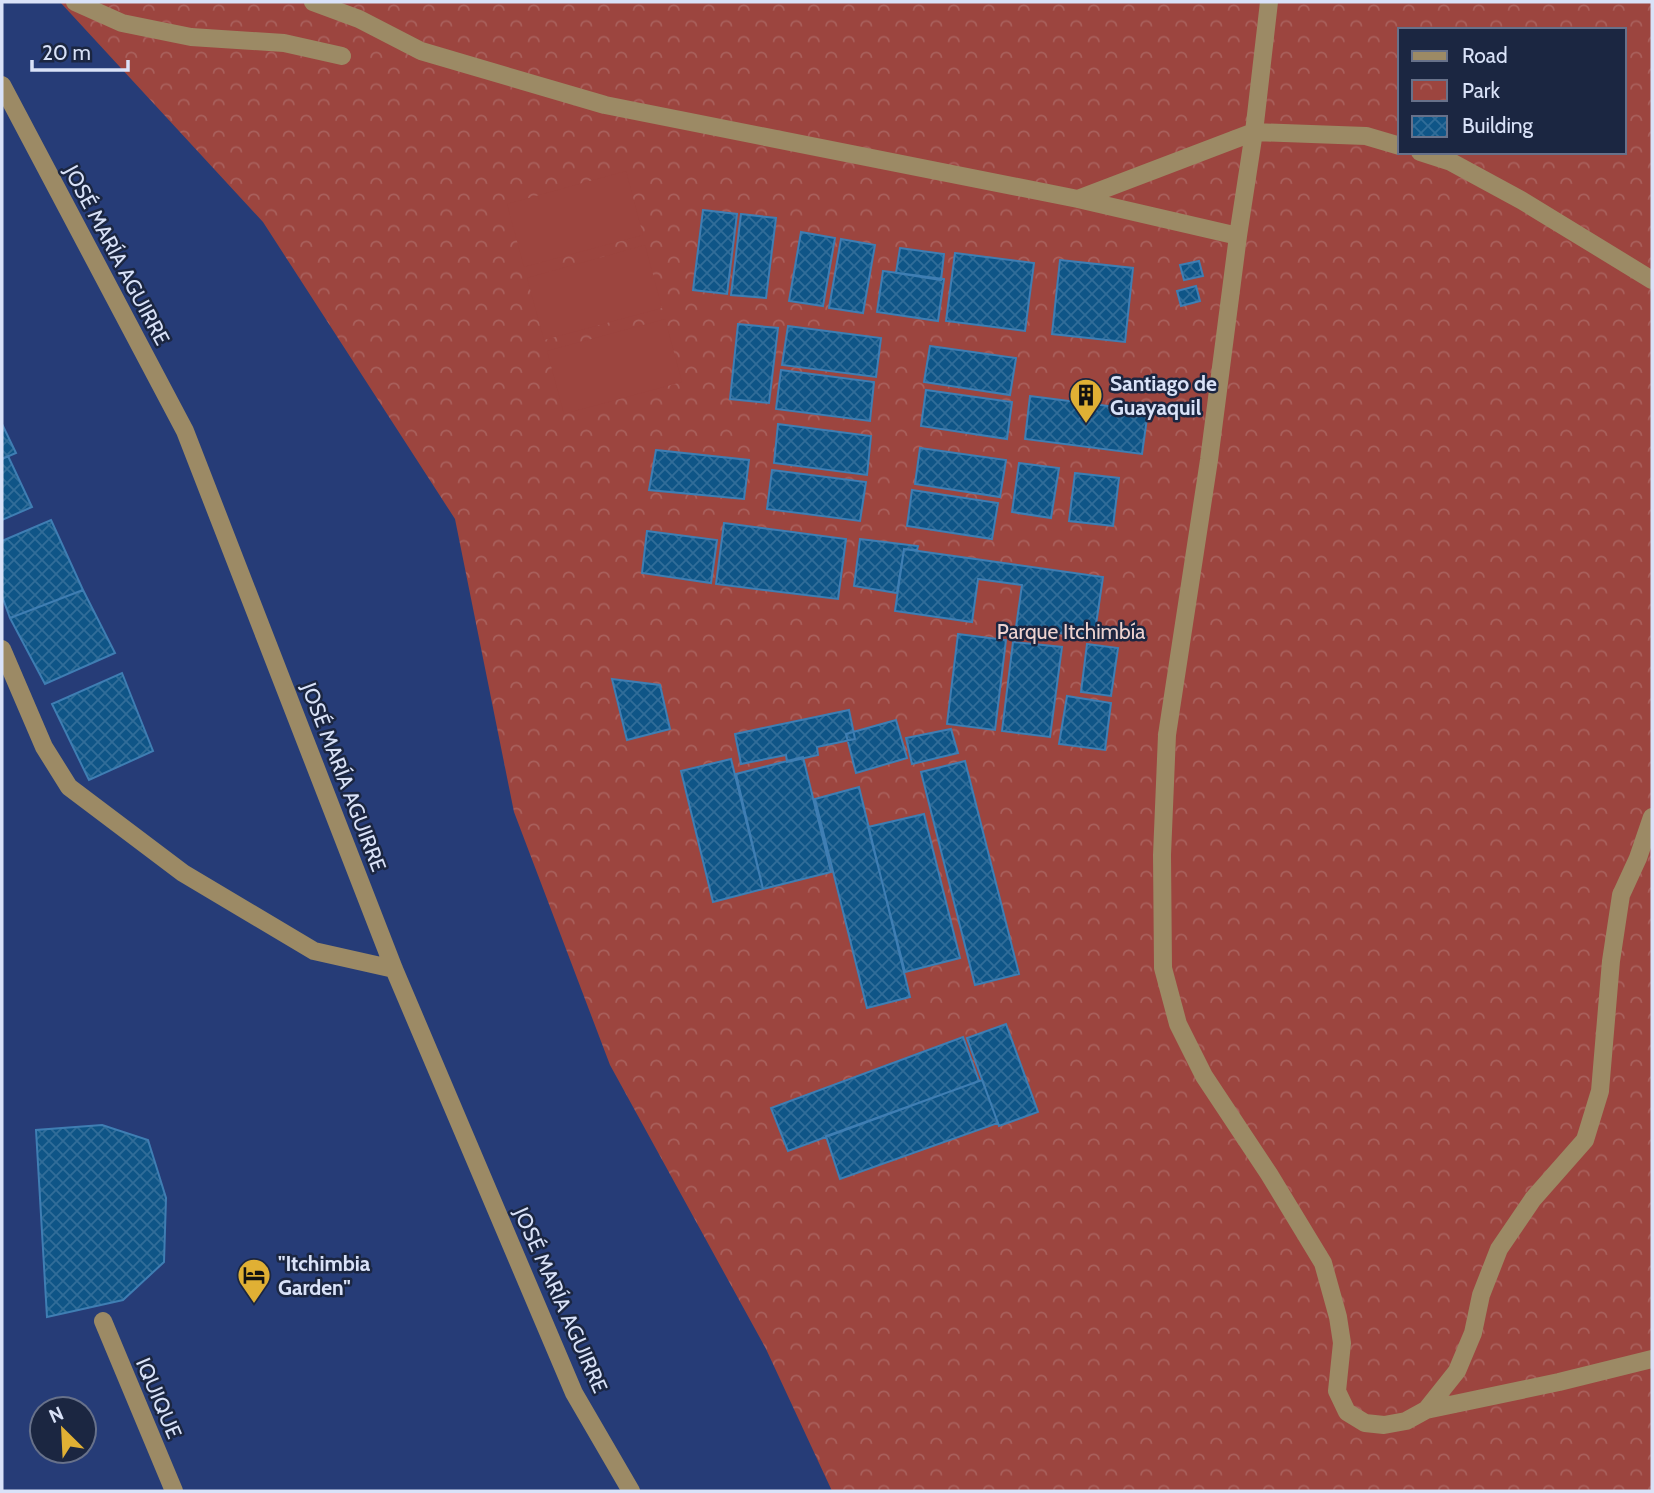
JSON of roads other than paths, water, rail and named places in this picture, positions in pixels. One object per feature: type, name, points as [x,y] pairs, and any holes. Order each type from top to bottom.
[{"type":"street","points":[[75,2],[122,23],[191,37],[284,43],[342,56]]},
{"type":"street","points":[[313,2],[361,10],[421,51],[605,105],[1078,199],[1238,236]]},
{"type":"street","points":[[1269,2],[1209,460],[1167,735],[1161,855],[1163,968],[1178,1024],[1204,1076],[1269,1174],[1323,1263],[1338,1317],[1342,1343],[1336,1391],[1347,1412],[1365,1423],[1384,1425],[1406,1422],[1426,1410],[1652,1359]]},
{"type":"street","name":"JOSÉ MARÍA AGUIRRE","points":[[2,86],[185,431],[394,969],[574,1393],[631,1491]]},
{"type":"street","points":[[1078,199],[1254,132],[1366,136],[1398,145]]},
{"type":"street","points":[[1426,154],[1451,162],[1521,200],[1652,280]]},
{"type":"street","points":[[2,649],[44,747],[69,787],[183,873],[314,951],[394,969]]},
{"type":"street","points":[[1426,1410],[1457,1371],[1473,1333],[1480,1295],[1499,1249],[1533,1199],[1585,1140],[1600,1091],[1611,961],[1621,895],[1638,858],[1652,817]]},
{"type":"street","name":"IQUIQUE","points":[[103,1321],[174,1491]]},
{"type":"place","name":"Santiago de Guayaquil","points":[[1086,425]]},
{"type":"place","name":"\"Itchimbia Garden\"","points":[[254,1305]]},
{"type":"park label","name":"Parque Itchimbía","points":[[1071,631]]}]
